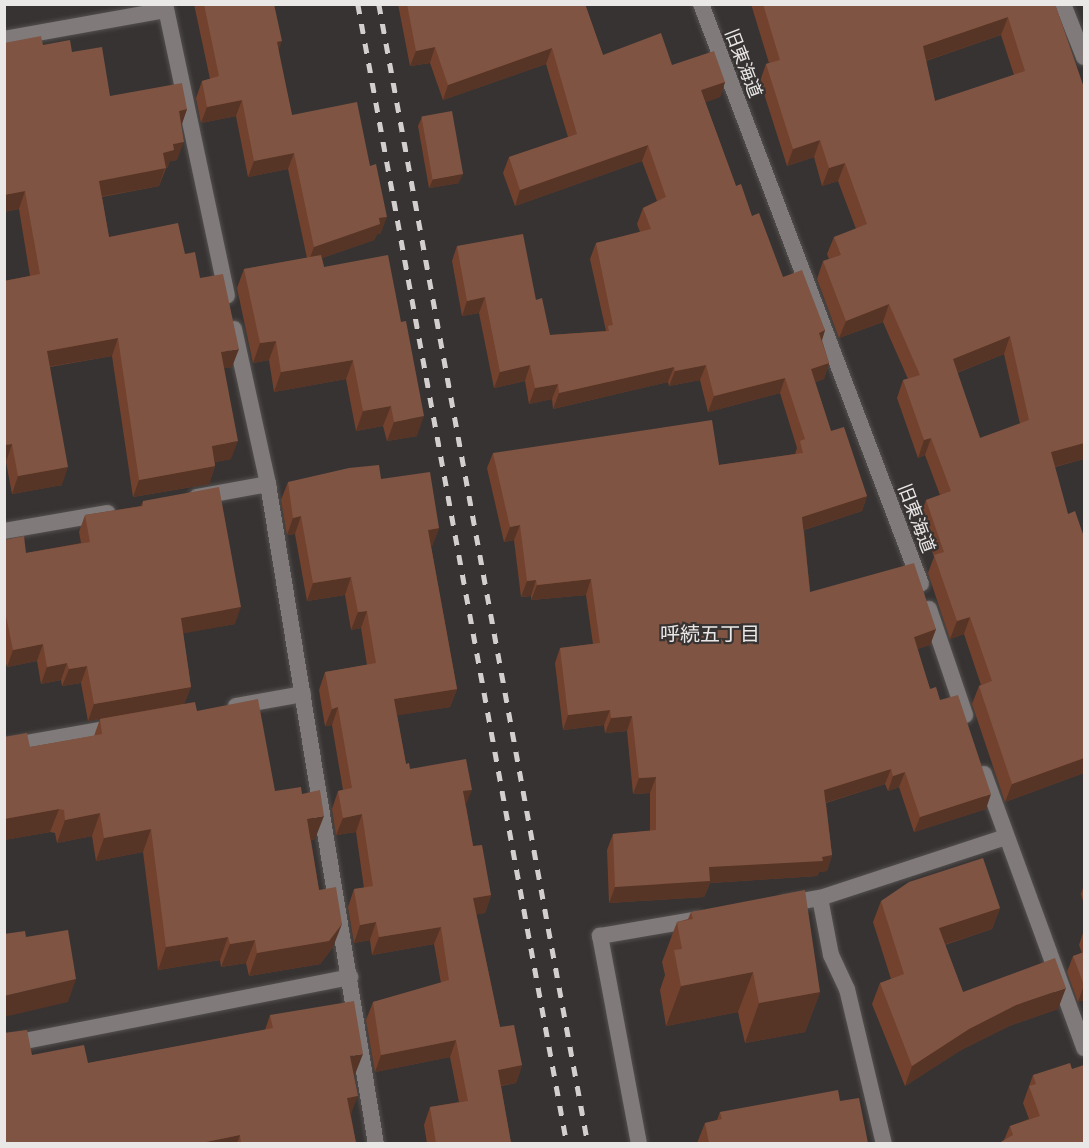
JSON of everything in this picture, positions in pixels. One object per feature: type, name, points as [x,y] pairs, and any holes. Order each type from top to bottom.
[{"type":"street","name":"旧東海道","points":[[701,4],[916,570],[972,737]]},
{"type":"street","points":[[1063,4],[1084,57]]},
{"type":"street","points":[[4,39],[165,8],[268,484],[376,1143]]},
{"type":"street","points":[[176,500],[268,484]]},
{"type":"street","points":[[4,531],[119,511]]},
{"type":"street","points":[[222,708],[303,694]]},
{"type":"street","points":[[4,747],[131,724]]},
{"type":"street","points":[[980,759],[1006,837],[1084,1048]]},
{"type":"street","points":[[762,908],[820,898],[1006,837]]},
{"type":"street","points":[[820,898],[831,955],[847,989],[884,1143]]},
{"type":"street","points":[[639,1143],[600,936],[716,916]]},
{"type":"street","points":[[4,1045],[350,977]]},
{"type":"building","points":[[204,4],[274,4],[282,41],[277,42],[292,115],[357,102],[370,166],[376,164],[387,217],[379,218],[380,224],[314,247],[294,153],[254,161],[242,100],[207,107],[202,81],[219,76]]},
{"type":"building","points":[[407,4],[585,4],[603,55],[661,33],[672,65],[714,51],[725,82],[701,90],[736,186],[741,184],[752,216],[759,213],[783,277],[802,270],[825,330],[819,333],[829,363],[811,369],[831,431],[844,427],[867,496],[802,517],[810,592],[914,563],[936,629],[914,637],[930,689],[936,687],[940,700],[958,695],[991,794],[920,817],[905,772],[893,776],[891,769],[824,790],[832,855],[822,857],[823,861],[709,867],[710,881],[615,887],[613,834],[656,830],[656,777],[639,778],[632,716],[611,718],[610,710],[568,715],[560,648],[600,643],[591,579],[537,585],[536,580],[527,581],[520,525],[510,527],[493,453],[712,420],[719,465],[803,453],[800,441],[805,439],[785,378],[714,396],[706,365],[675,371],[674,367],[559,393],[558,384],[535,388],[530,365],[500,372],[485,297],[467,301],[457,246],[523,234],[536,300],[542,298],[550,335],[609,331],[608,326],[613,325],[596,243],[651,229],[643,208],[666,197],[648,145],[520,190],[509,157],[577,134],[552,48],[448,85],[435,47],[416,51]]},
{"type":"building","points":[[763,4],[1055,4],[1084,88],[1084,443],[1051,452],[1068,514],[1075,511],[1084,537],[1084,758],[1012,784],[979,686],[992,681],[970,617],[957,621],[934,555],[944,552],[926,500],[951,491],[931,438],[924,440],[903,380],[920,375],[889,304],[846,321],[823,261],[841,255],[834,237],[867,224],[845,163],[829,168],[820,140],[793,149],[766,64],[780,60]],"holes":[[[1008,17],[1025,71],[935,101],[923,46]],[[1010,336],[1029,420],[980,438],[953,359]]]},
{"type":"building","points":[[41,36],[43,45],[70,40],[72,52],[102,47],[110,96],[182,83],[187,109],[179,111],[184,142],[173,144],[174,150],[163,153],[166,168],[99,181],[109,237],[178,223],[185,254],[195,252],[200,278],[223,274],[239,349],[221,352],[238,441],[212,446],[215,466],[139,480],[118,338],[47,351],[68,467],[18,476],[12,444],[4,445],[4,281],[40,274],[25,191],[4,195],[4,43]]},
{"type":"building","points":[[452,111],[463,174],[433,179],[421,116]]},
{"type":"building","points":[[321,255],[324,267],[388,255],[401,322],[406,321],[424,416],[394,422],[391,406],[363,411],[353,360],[281,372],[276,341],[260,343],[244,269]]},
{"type":"building","points":[[379,465],[381,479],[430,472],[439,528],[428,530],[457,689],[394,699],[406,764],[409,763],[410,769],[466,759],[472,790],[463,791],[473,846],[482,845],[491,895],[473,898],[500,1027],[514,1025],[522,1065],[498,1070],[511,1143],[436,1143],[430,1107],[468,1101],[456,1040],[381,1055],[373,1002],[449,980],[441,927],[379,937],[376,922],[360,925],[354,889],[373,886],[362,814],[343,818],[338,791],[352,788],[338,707],[332,709],[325,672],[376,663],[367,611],[358,612],[351,577],[313,583],[301,516],[293,518],[288,482],[349,468]]},
{"type":"building","points":[[219,487],[241,607],[181,618],[191,687],[94,704],[87,666],[69,669],[67,663],[47,667],[43,644],[13,650],[6,616],[4,617],[4,540],[24,536],[26,553],[90,542],[85,515],[143,506],[143,501]]},
{"type":"building","points":[[258,699],[275,791],[301,787],[302,794],[320,790],[324,816],[307,819],[319,890],[336,887],[342,924],[329,941],[257,953],[255,940],[230,944],[228,937],[166,947],[151,829],[104,838],[100,813],[65,820],[64,810],[59,809],[4,819],[4,737],[27,733],[30,747],[102,734],[100,719],[195,702],[197,711]]},
{"type":"building","points":[[983,858],[1000,908],[939,928],[963,992],[1055,958],[1066,988],[1016,1005],[969,1029],[912,1066],[880,983],[904,974],[881,901],[909,882]]},
{"type":"building","points":[[805,890],[820,992],[759,1003],[753,972],[681,986],[674,950],[682,949],[677,922],[693,919],[691,912]]},
{"type":"building","points":[[68,930],[76,979],[4,996],[4,934],[25,931],[26,937]]},
{"type":"building","points":[[1084,952],[1084,985],[1073,956]]},
{"type":"building","points":[[354,1001],[363,1054],[350,1056],[358,1096],[347,1098],[356,1143],[241,1143],[240,1135],[201,1143],[4,1143],[4,1033],[27,1030],[32,1055],[84,1045],[88,1063],[273,1028],[270,1015]]},
{"type":"building","points":[[1070,1063],[1072,1069],[1084,1065],[1084,1143],[999,1143],[1013,1135],[1010,1126],[1040,1116],[1029,1086],[1036,1084],[1033,1075]]},
{"type":"building","points":[[838,1090],[840,1101],[859,1098],[868,1143],[709,1143],[705,1123],[722,1119],[720,1112]]},
{"type":"railway","points":[[358,4],[567,1144]]},
{"type":"railway","points":[[379,4],[588,1144]]},
{"type":"district","name":"呼続五丁目","points":[[710,633]]}]
